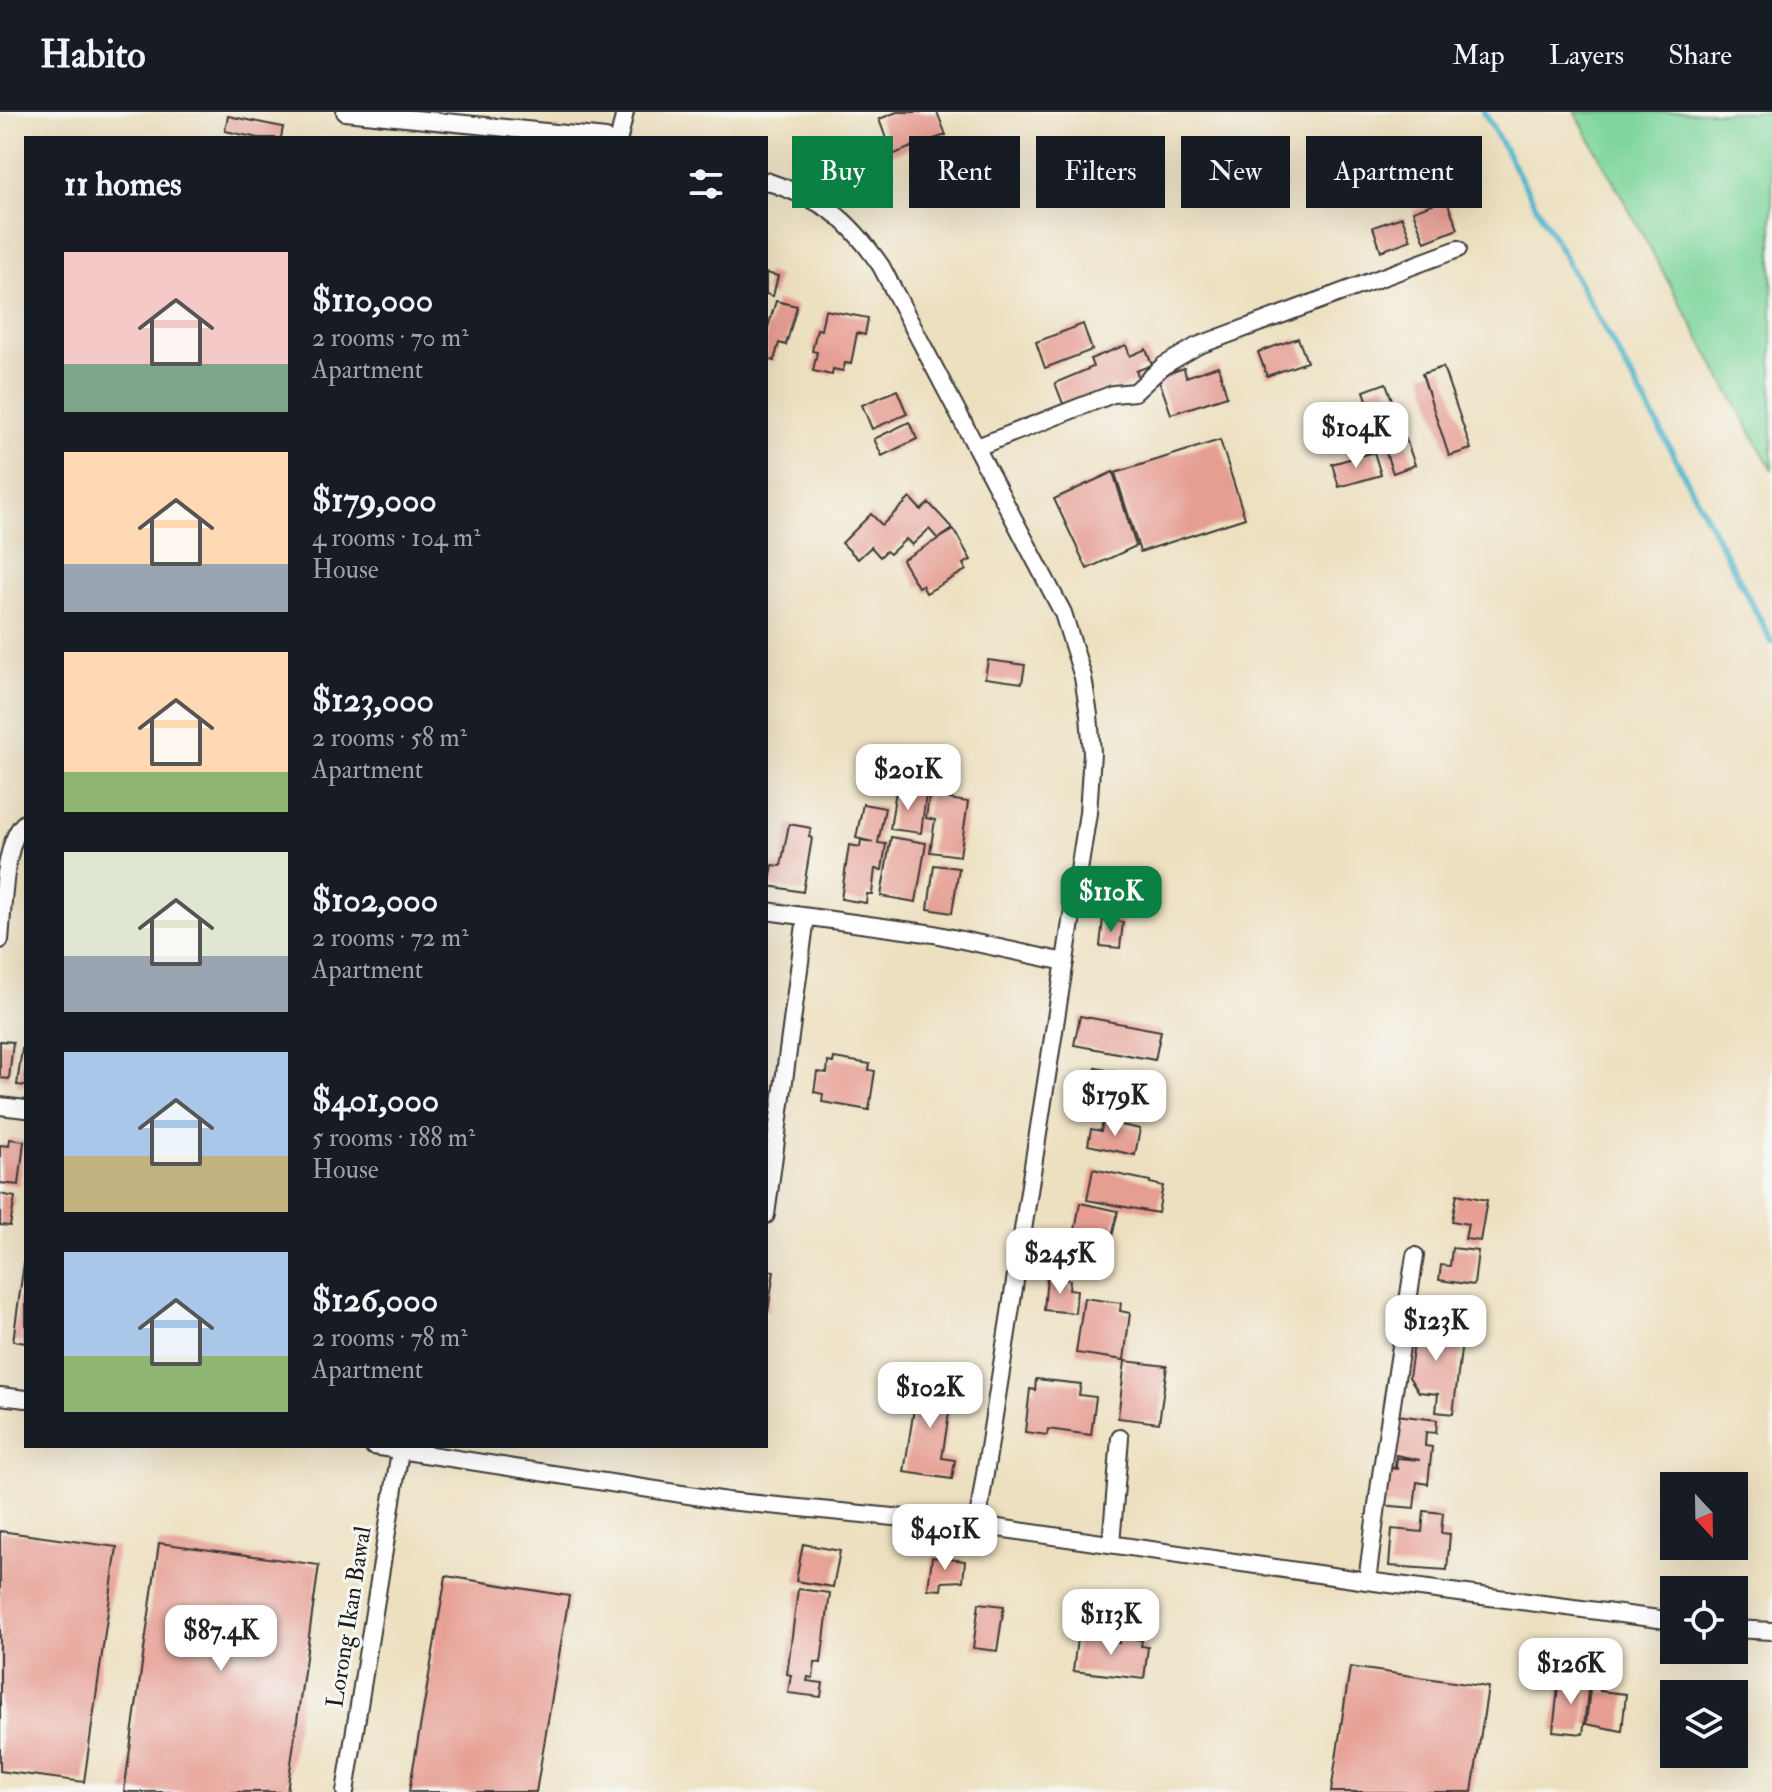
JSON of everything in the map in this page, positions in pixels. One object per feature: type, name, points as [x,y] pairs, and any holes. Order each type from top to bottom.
[{"type":"street","points":[[345,112],[586,136]]},
{"type":"street","points":[[619,136],[625,112]]},
{"type":"street","points":[[768,182],[812,198],[851,226],[881,266],[1063,613],[1083,677],[1092,753],[1088,813],[977,1525]]},
{"type":"street","points":[[977,447],[1113,394],[1135,392],[1163,366],[1197,346],[1458,249]]},
{"type":"street","points":[[0,940],[10,847],[24,823]]},
{"type":"street","points":[[768,911],[934,934],[1065,962]]},
{"type":"street","points":[[768,1200],[806,917]]},
{"type":"street","points":[[0,1106],[24,1109]]},
{"type":"street","points":[[1367,1581],[1415,1256]]},
{"type":"street","points":[[0,1396],[24,1399]]},
{"type":"street","points":[[1111,1544],[1120,1438]]},
{"type":"street","points":[[384,1448],[727,1501],[977,1525],[1660,1619]]},
{"type":"street","name":"Lorong Ikan Bawal","points":[[345,1792],[400,1451]]},
{"type":"street","points":[[1748,1630],[1772,1631]]},
{"type":"green space","points":[[1575,112],[1772,112],[1772,470]]},
{"type":"building","points":[[897,112],[937,112],[946,135],[909,136],[909,148],[893,155],[893,136],[885,136],[879,119]]},
{"type":"building","points":[[228,116],[283,127],[281,136],[249,136],[225,131]]},
{"type":"building","points":[[1450,208],[1458,229],[1425,242],[1413,211]]},
{"type":"building","points":[[1402,217],[1411,240],[1381,251],[1373,227]]},
{"type":"building","points":[[768,274],[778,276],[773,296],[768,295]]},
{"type":"building","points":[[776,301],[797,306],[786,345],[779,343],[774,361],[768,360],[768,327]]},
{"type":"building","points":[[825,310],[868,318],[865,335],[857,333],[851,364],[845,363],[843,371],[833,369],[832,375],[813,371],[817,352],[812,351]]},
{"type":"building","points":[[1083,324],[1092,350],[1045,368],[1036,342]]},
{"type":"building","points":[[1298,338],[1307,362],[1267,376],[1258,352]]},
{"type":"building","points":[[1126,345],[1130,356],[1146,349],[1152,365],[1136,371],[1140,381],[1117,390],[1115,386],[1064,406],[1055,383],[1093,367],[1090,359]]},
{"type":"building","points":[[1218,366],[1227,396],[1171,414],[1158,377],[1184,368],[1186,377]]},
{"type":"building","points":[[1443,367],[1471,449],[1449,456],[1422,374]]},
{"type":"building","points":[[1386,383],[1415,465],[1393,473],[1364,391]]},
{"type":"building","points":[[897,390],[907,414],[872,429],[862,405]]},
{"type":"building","points":[[909,422],[917,439],[882,456],[874,439]]},
{"type":"building","points":[[1220,440],[1245,518],[1140,552],[1115,473]]},
{"type":"building","points":[[1374,452],[1381,475],[1339,487],[1332,464]]},
{"type":"building","points":[[1113,472],[1136,546],[1087,569],[1054,499]]},
{"type":"building","points":[[910,498],[921,510],[929,503],[953,529],[938,539],[929,529],[912,545],[906,539],[890,554],[886,551],[880,557],[871,547],[858,559],[842,543],[871,514],[882,525]]},
{"type":"building","points":[[954,530],[971,560],[963,564],[966,570],[926,593],[922,585],[918,587],[902,560]]},
{"type":"building","points":[[988,660],[1025,665],[1022,683],[985,678]]},
{"type":"building","points":[[896,790],[926,794],[921,833],[890,829]]},
{"type":"building","points":[[929,796],[968,802],[960,856],[930,852],[935,820],[926,818]]},
{"type":"building","points":[[863,804],[885,808],[878,843],[886,844],[882,870],[875,869],[872,894],[867,894],[866,903],[841,899],[849,845],[860,847],[861,840],[873,842],[856,838]]},
{"type":"building","points":[[789,824],[811,828],[803,892],[769,886],[773,865],[781,866]]},
{"type":"building","points":[[891,837],[926,843],[916,902],[881,896]]},
{"type":"building","points":[[934,865],[959,868],[952,913],[928,909]]},
{"type":"building","points":[[1103,919],[1123,922],[1120,948],[1100,946]]},
{"type":"building","points":[[1080,1016],[1161,1031],[1155,1060],[1074,1045]]},
{"type":"building","points":[[0,1041],[13,1042],[9,1079],[0,1078]]},
{"type":"building","points":[[22,1049],[24,1086],[17,1085]]},
{"type":"building","points":[[834,1058],[870,1064],[869,1070],[875,1071],[869,1110],[822,1102],[823,1094],[814,1092],[817,1072],[827,1073],[828,1062],[833,1063]]},
{"type":"building","points":[[1096,1068],[1137,1076],[1132,1101],[1091,1093]]},
{"type":"building","points":[[1103,1121],[1140,1129],[1135,1155],[1088,1145],[1091,1129],[1101,1131]]},
{"type":"building","points":[[10,1139],[24,1141],[19,1185],[0,1183],[0,1145],[9,1146]]},
{"type":"building","points":[[1093,1169],[1163,1186],[1158,1213],[1087,1200]]},
{"type":"building","points":[[0,1194],[15,1197],[10,1226],[0,1225]]},
{"type":"building","points":[[1457,1194],[1487,1200],[1480,1241],[1465,1239],[1468,1224],[1452,1221]]},
{"type":"building","points":[[1080,1203],[1118,1211],[1112,1237],[1075,1230]]},
{"type":"building","points":[[1452,1248],[1478,1251],[1474,1285],[1439,1280],[1441,1265],[1450,1266]]},
{"type":"building","points":[[24,1263],[24,1343],[13,1341]]},
{"type":"building","points":[[768,1270],[774,1271],[768,1312]]},
{"type":"building","points":[[1047,1277],[1070,1280],[1069,1289],[1077,1290],[1075,1313],[1044,1310]]},
{"type":"building","points":[[1084,1298],[1121,1303],[1120,1311],[1130,1313],[1124,1360],[1076,1353]]},
{"type":"building","points":[[1418,1316],[1438,1319],[1436,1331],[1463,1334],[1453,1414],[1436,1412],[1438,1394],[1419,1392],[1409,1377]]},
{"type":"building","points":[[1125,1361],[1167,1366],[1159,1423],[1118,1418]]},
{"type":"building","points":[[927,1373],[945,1376],[943,1387],[953,1388],[942,1458],[955,1460],[952,1479],[904,1472],[918,1383],[925,1384]]},
{"type":"building","points":[[1036,1379],[1081,1384],[1079,1395],[1096,1397],[1091,1435],[1048,1429],[1047,1435],[1025,1432],[1030,1389],[1035,1390]]},
{"type":"building","points":[[1396,1415],[1437,1420],[1436,1433],[1426,1432],[1425,1446],[1432,1447],[1428,1484],[1417,1482],[1414,1508],[1381,1505],[1385,1468],[1399,1469],[1396,1468],[1397,1458],[1420,1460],[1396,1455],[1395,1468],[1387,1467]]},
{"type":"building","points":[[1424,1511],[1443,1513],[1441,1533],[1450,1534],[1447,1570],[1389,1566],[1392,1529],[1422,1532]]},
{"type":"building","points":[[0,1531],[117,1547],[84,1782],[0,1771]]},
{"type":"building","points":[[159,1543],[319,1565],[287,1792],[124,1792]]},
{"type":"building","points":[[803,1544],[840,1551],[833,1587],[796,1581]]},
{"type":"building","points":[[932,1557],[965,1561],[963,1581],[942,1582],[941,1590],[928,1589]]},
{"type":"building","points":[[446,1576],[569,1596],[536,1792],[409,1792]]},
{"type":"building","points":[[798,1589],[830,1593],[821,1663],[815,1662],[813,1678],[808,1677],[807,1681],[823,1683],[821,1697],[788,1693],[791,1675],[787,1674]]},
{"type":"building","points":[[979,1603],[1004,1606],[997,1651],[973,1648]]},
{"type":"building","points":[[1087,1633],[1107,1636],[1106,1642],[1119,1643],[1120,1637],[1142,1640],[1141,1646],[1148,1647],[1144,1679],[1073,1671],[1077,1639],[1086,1640]]},
{"type":"building","points":[[1350,1667],[1488,1687],[1472,1792],[1331,1792]]},
{"type":"building","points":[[1559,1679],[1589,1682],[1583,1734],[1553,1731]]},
{"type":"building","points":[[1591,1680],[1601,1681],[1600,1691],[1626,1694],[1622,1731],[1586,1724]]},
{"type":"waterway","points":[[1484,112],[1653,416],[1772,642]]}]
